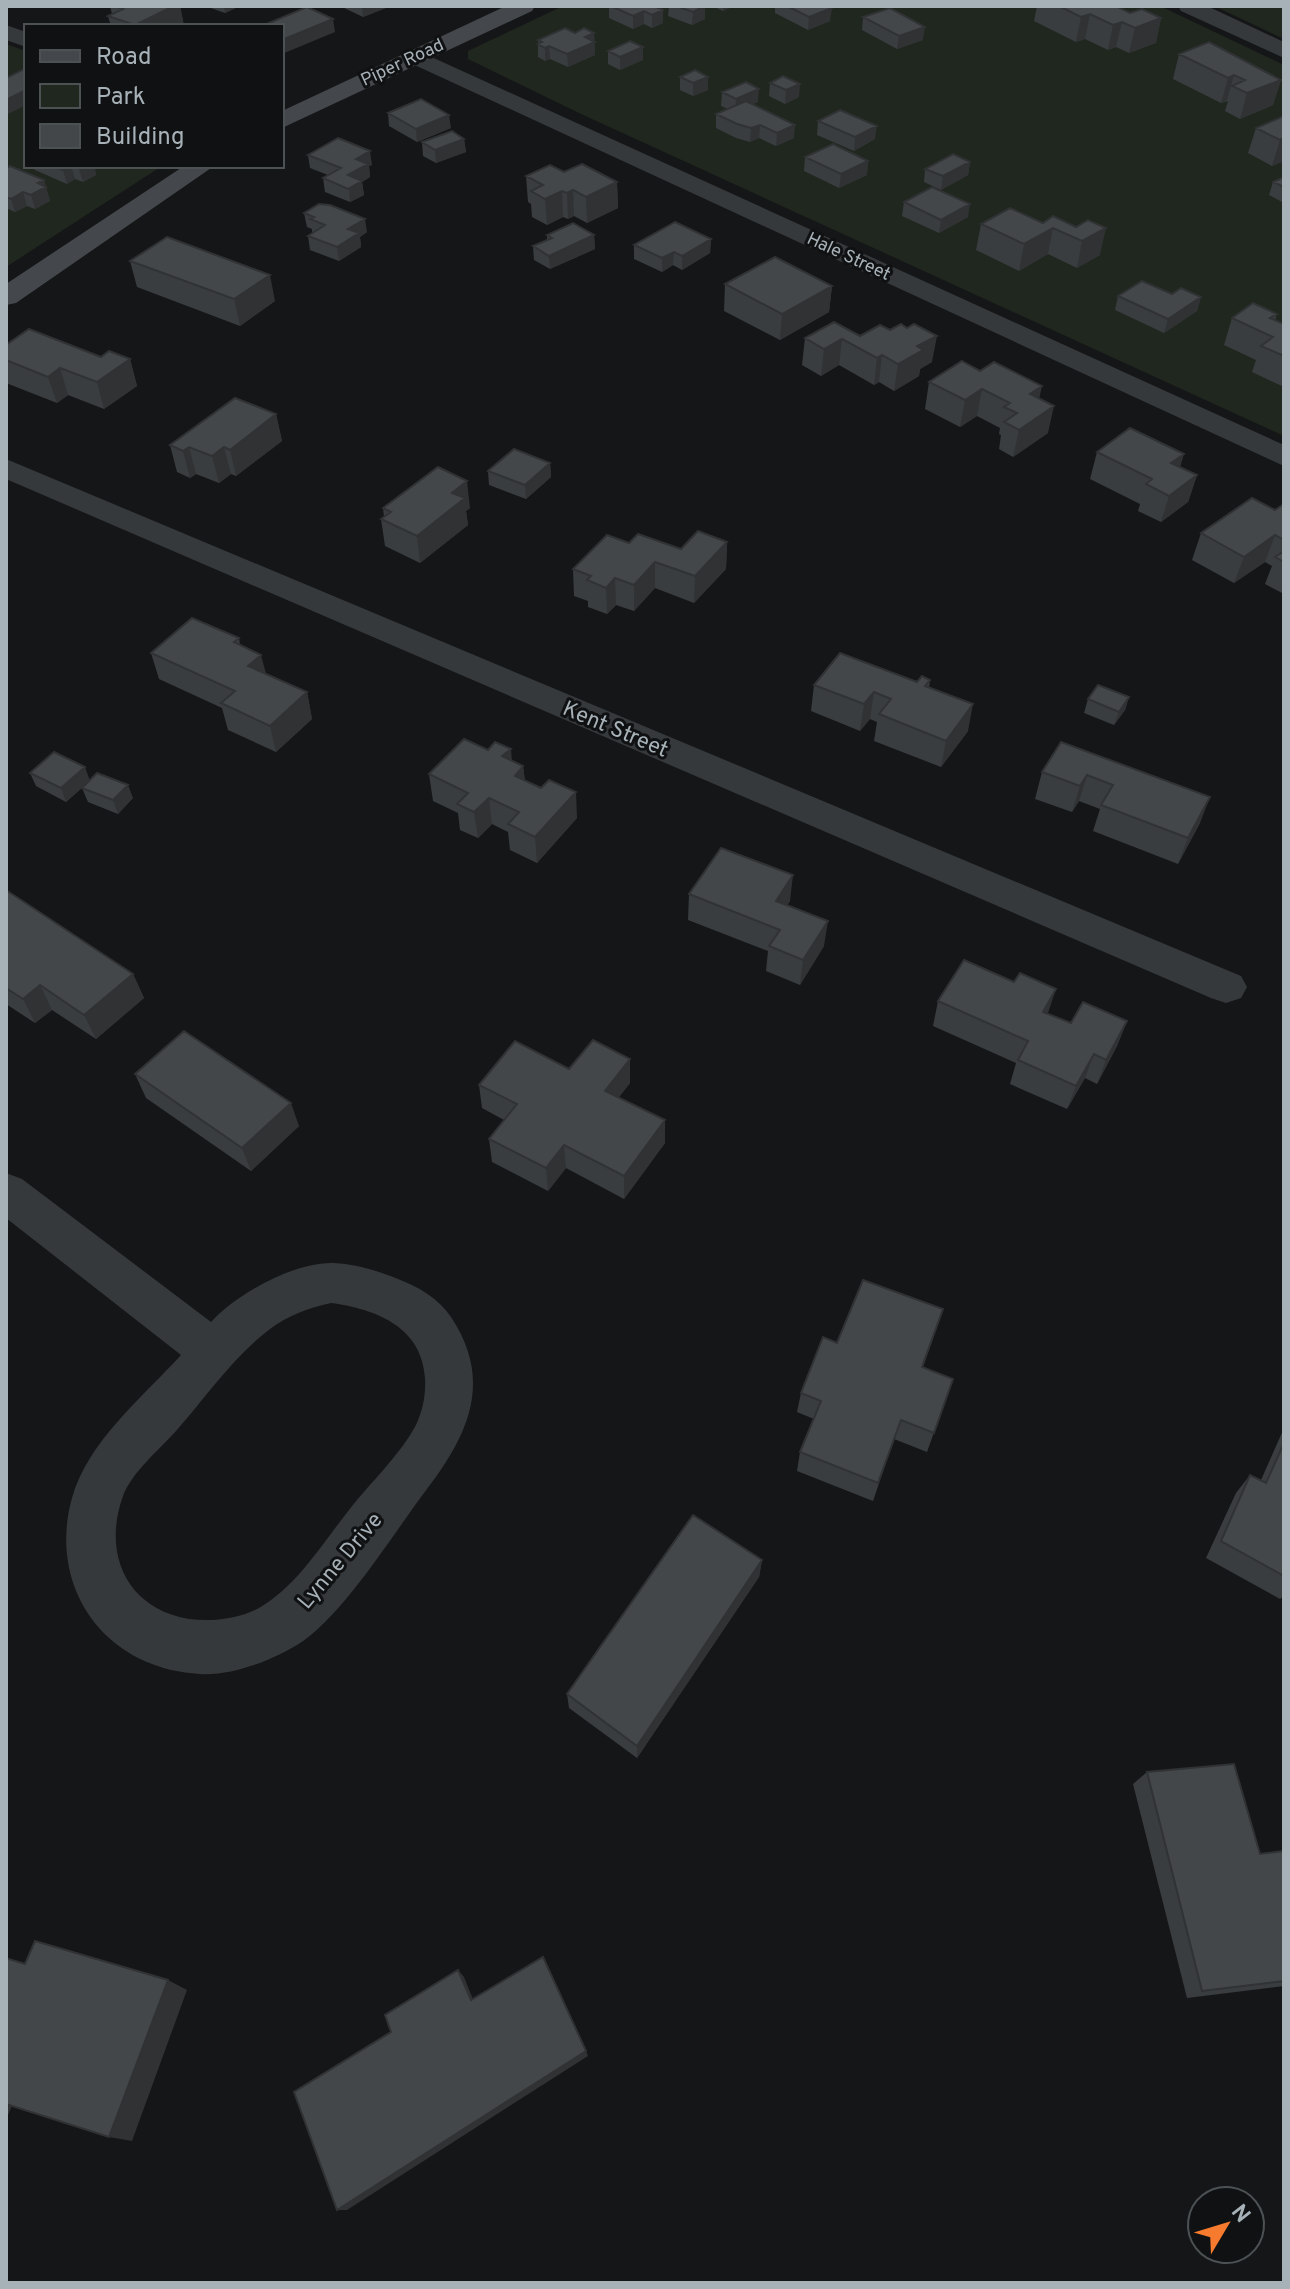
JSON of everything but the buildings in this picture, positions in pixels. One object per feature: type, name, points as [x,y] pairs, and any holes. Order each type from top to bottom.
[{"type":"main road","name":"Piper Road","points":[[284,119],[524,6]]},
{"type":"main road","points":[[6,297],[198,168]]},
{"type":"street","points":[[1189,6],[1284,51]]},
{"type":"street","name":"Hale Street","points":[[414,56],[1284,457]]},
{"type":"street","name":"Kent Street","points":[[6,468],[1226,987]]},
{"type":"street","points":[[6,1192],[214,1352]]},
{"type":"street","name":"Lynne Drive","points":[[331,1283],[359,1285],[383,1292],[406,1304],[425,1320],[440,1341],[450,1390],[433,1442],[304,1606],[277,1627],[248,1640],[215,1647],[184,1647],[154,1639],[129,1624],[109,1604],[96,1579],[90,1551],[91,1521],[99,1493],[114,1466],[214,1352],[254,1312],[278,1297],[331,1283]]},
{"type":"green space","points":[[563,6],[1160,6],[1284,65],[1284,436],[581,114],[468,59],[468,51]]},
{"type":"green space","points":[[1214,6],[1284,6],[1284,39]]},
{"type":"green space","points":[[6,44],[24,50],[24,168],[159,168],[6,267]]}]
